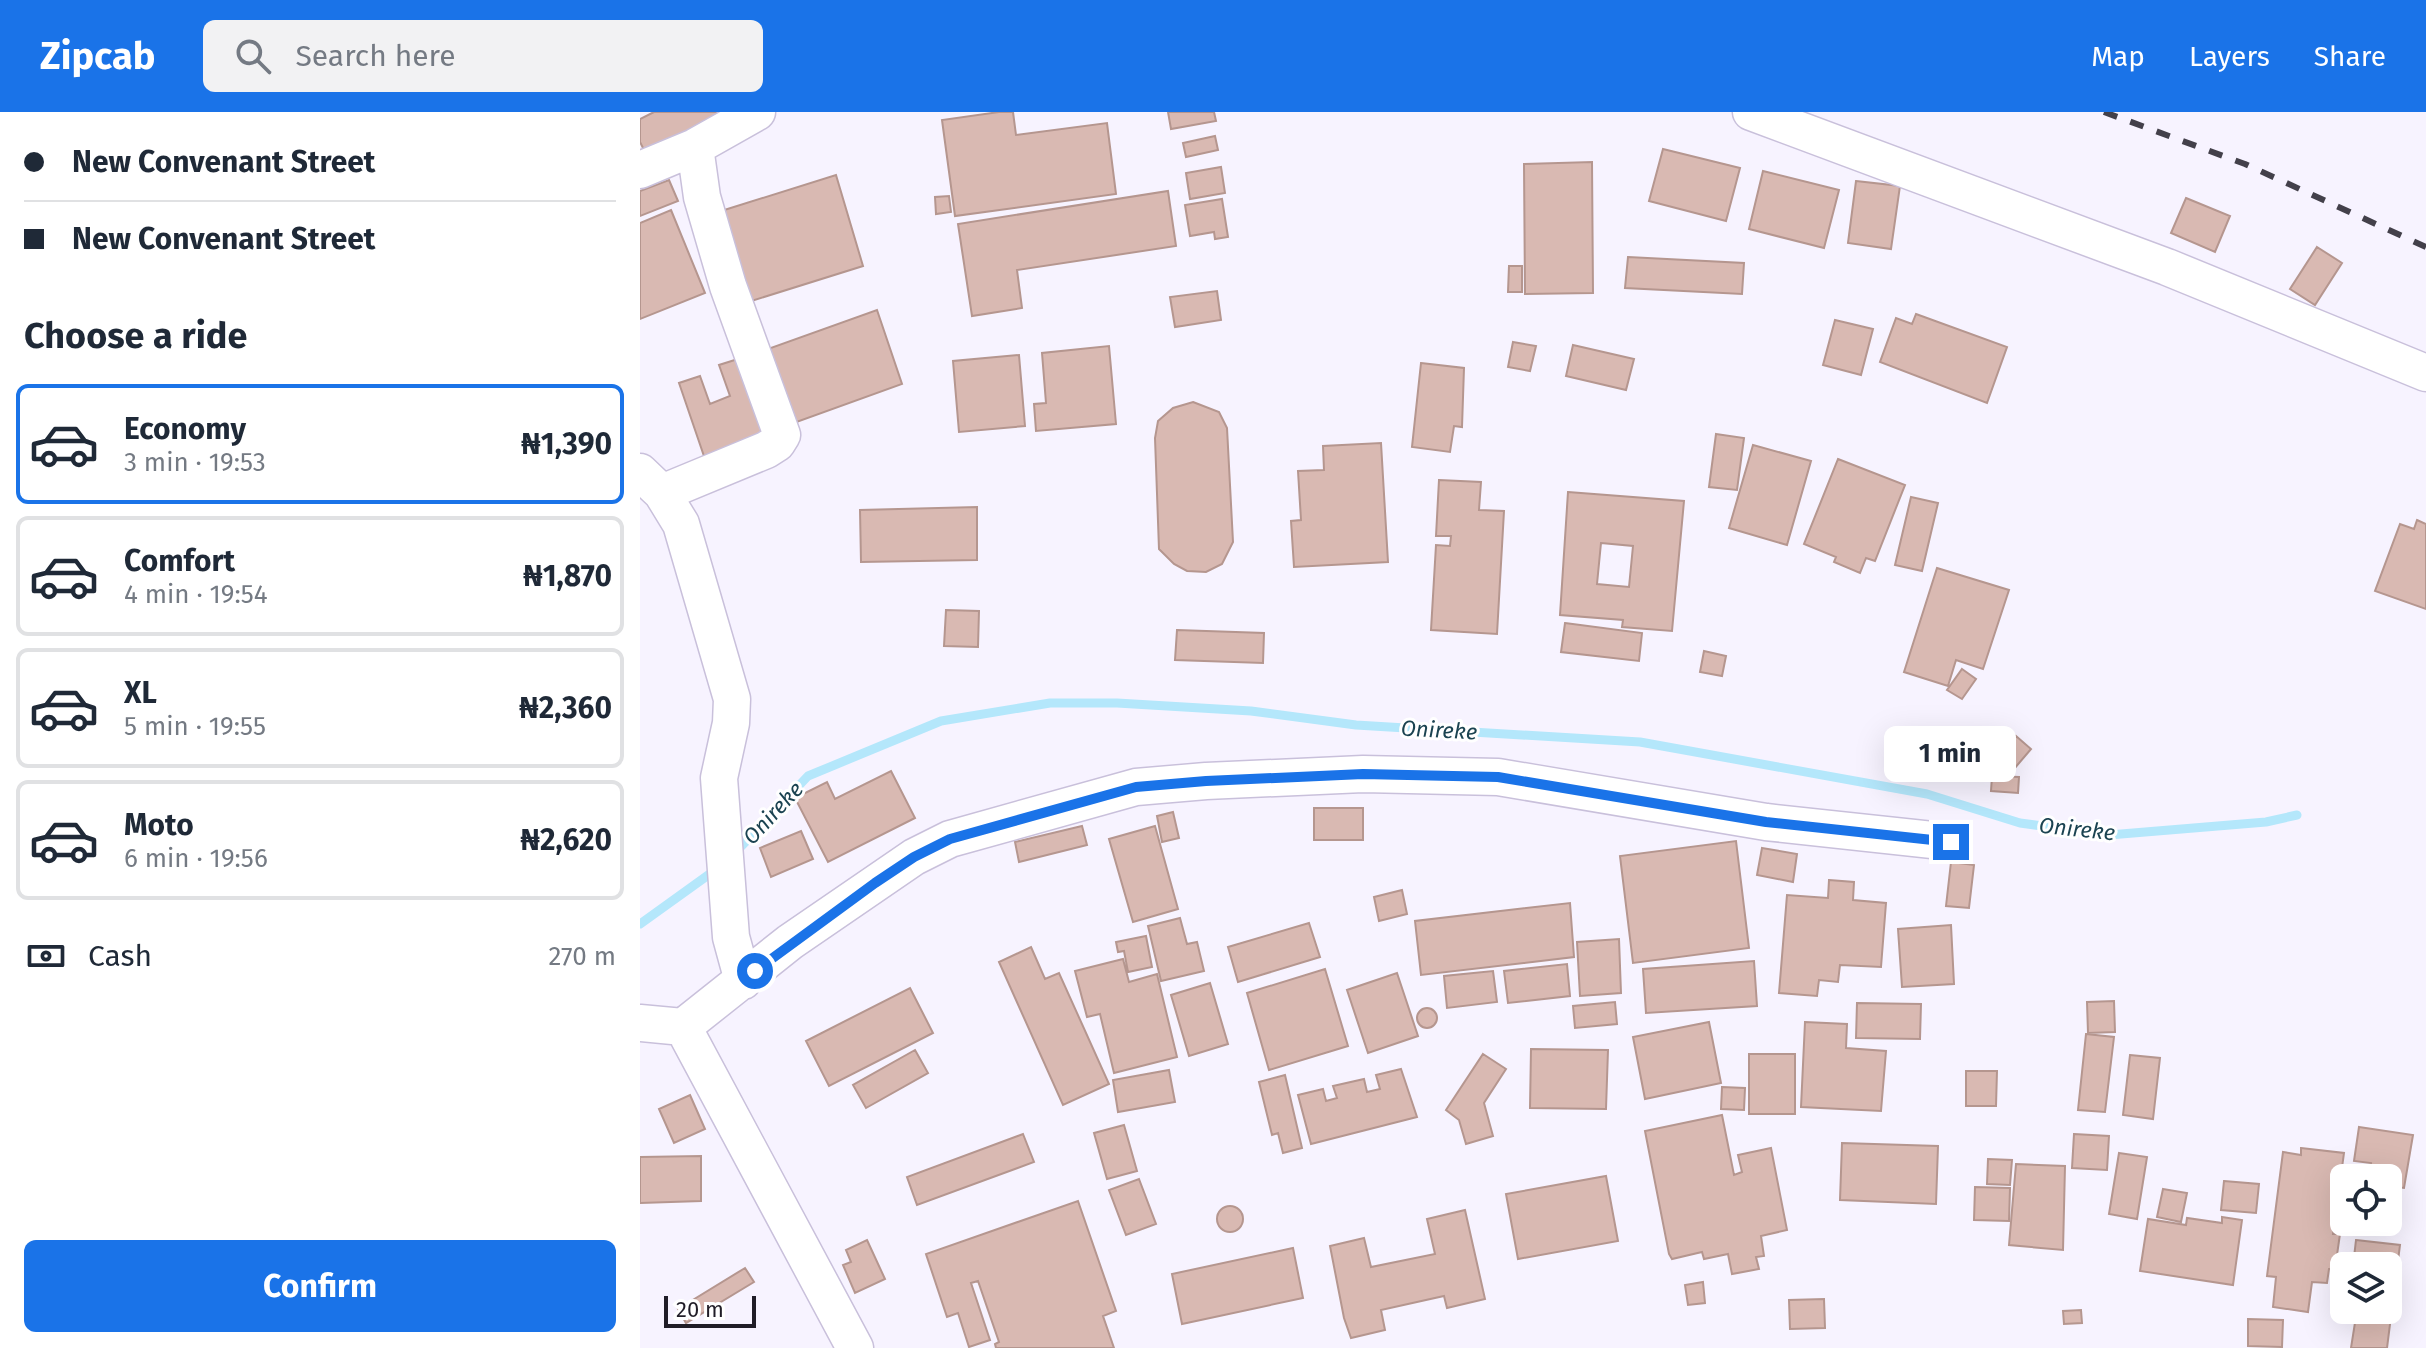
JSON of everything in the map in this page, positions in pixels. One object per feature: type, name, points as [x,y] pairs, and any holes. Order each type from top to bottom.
[{"type":"street","points":[[640,170],[695,147],[757,112]]},
{"type":"street","points":[[1751,112],[2048,221],[2426,373]]},
{"type":"street","points":[[695,147],[702,197],[724,271],[782,435],[777,443],[766,450],[651,483],[681,524],[732,699],[719,778],[731,937],[743,981]]},
{"type":"street","points":[[640,1023],[683,1027],[790,942],[914,857],[938,845],[1136,787],[1363,774],[1498,777],[1766,822],[1951,842]]},
{"type":"street","points":[[683,1027],[855,1348]]},
{"type":"building","points":[[654,112],[723,112],[725,116],[645,152],[640,142],[640,119]]},
{"type":"building","points":[[1013,112],[1016,135],[1107,123],[1116,194],[955,216],[942,120]]},
{"type":"building","points":[[1168,112],[1214,112],[1216,121],[1171,129]]},
{"type":"building","points":[[1215,136],[1218,150],[1186,157],[1183,143]]},
{"type":"building","points":[[1663,149],[1740,168],[1726,221],[1649,201]]},
{"type":"building","points":[[1592,162],[1593,293],[1525,294],[1524,164]]},
{"type":"building","points":[[1221,167],[1225,193],[1190,199],[1186,173]]},
{"type":"building","points":[[1763,171],[1839,190],[1824,248],[1749,229]]},
{"type":"building","points":[[836,175],[863,266],[745,303],[718,212]]},
{"type":"building","points":[[669,180],[678,201],[640,216],[640,191]]},
{"type":"building","points":[[1856,181],[1900,186],[1891,249],[1848,243]]},
{"type":"building","points":[[1168,191],[1176,246],[1017,270],[1022,308],[972,316],[958,224]]},
{"type":"building","points":[[949,196],[951,212],[936,214],[935,197]]},
{"type":"building","points":[[2186,198],[2230,216],[2215,252],[2171,233]]},
{"type":"building","points":[[1222,199],[1228,237],[1215,239],[1214,232],[1190,236],[1185,205]]},
{"type":"building","points":[[671,210],[705,293],[640,319],[640,223]]},
{"type":"building","points":[[2317,247],[2342,263],[2315,305],[2290,289]]},
{"type":"building","points":[[1628,257],[1744,263],[1742,294],[1625,288]]},
{"type":"building","points":[[1509,266],[1522,266],[1522,292],[1508,292]]},
{"type":"building","points":[[1217,291],[1221,320],[1175,327],[1170,297]]},
{"type":"building","points":[[877,310],[902,384],[791,424],[765,350]]},
{"type":"building","points":[[1916,314],[2007,347],[1987,403],[1880,362],[1896,318],[1912,324]]},
{"type":"building","points":[[1835,320],[1873,329],[1861,375],[1823,365]]},
{"type":"building","points":[[1513,342],[1536,346],[1530,371],[1508,367]]},
{"type":"building","points":[[1573,345],[1634,359],[1626,390],[1566,376]]},
{"type":"building","points":[[1109,346],[1116,424],[1036,431],[1034,404],[1046,403],[1042,353]]},
{"type":"building","points":[[1019,355],[1025,426],[959,432],[953,361]]},
{"type":"building","points":[[741,358],[769,440],[706,462],[679,383],[700,376],[710,404],[730,396],[719,365]]},
{"type":"building","points":[[1421,363],[1464,368],[1462,427],[1454,426],[1450,452],[1412,447]]},
{"type":"building","points":[[1193,402],[1219,412],[1227,428],[1233,542],[1222,564],[1206,572],[1187,571],[1174,564],[1159,549],[1155,438],[1158,421],[1173,408]]},
{"type":"building","points":[[1716,434],[1744,438],[1737,490],[1709,487]]},
{"type":"building","points":[[1381,443],[1388,562],[1294,567],[1291,521],[1301,520],[1298,471],[1324,470],[1323,446]]},
{"type":"building","points":[[1753,445],[1811,461],[1787,545],[1729,528]]},
{"type":"building","points":[[1838,459],[1905,485],[1875,561],[1866,558],[1860,573],[1834,562],[1836,557],[1804,544]]},
{"type":"building","points":[[1439,480],[1481,482],[1479,510],[1504,511],[1497,634],[1431,630],[1436,545],[1450,546],[1451,536],[1436,536]]},
{"type":"building","points":[[1568,492],[1684,501],[1672,631],[1622,627],[1623,620],[1560,615]],"holes":[[[1601,543],[1633,546],[1629,587],[1597,584]]]},
{"type":"building","points":[[1911,497],[1938,503],[1922,571],[1895,565]]},
{"type":"building","points":[[977,507],[977,560],[861,562],[860,510]]},
{"type":"building","points":[[2417,520],[2426,524],[2426,609],[2375,591],[2400,524],[2414,529]]},
{"type":"building","points":[[1937,568],[2009,590],[1983,669],[1956,660],[1948,686],[1904,672]]},
{"type":"building","points":[[946,610],[979,611],[978,647],[944,646]]},
{"type":"building","points":[[1565,623],[1642,633],[1639,661],[1561,652]]},
{"type":"building","points":[[1177,630],[1264,633],[1263,663],[1175,660]]},
{"type":"building","points":[[1704,651],[1726,656],[1722,676],[1700,672]]},
{"type":"building","points":[[1962,669],[1976,679],[1962,699],[1947,690]]},
{"type":"building","points":[[2016,736],[2031,749],[2014,769],[2000,756]]},
{"type":"building","points":[[891,771],[915,818],[828,862],[795,798],[827,782],[835,799]]},
{"type":"building","points":[[1992,776],[2019,777],[2018,793],[1991,791]]},
{"type":"building","points":[[1314,808],[1363,808],[1363,840],[1314,840]]},
{"type":"building","points":[[1173,812],[1179,838],[1162,842],[1157,816]]},
{"type":"building","points":[[1082,826],[1087,845],[1019,862],[1015,842]]},
{"type":"building","points":[[1155,826],[1178,909],[1133,922],[1109,839]]},
{"type":"building","points":[[801,831],[813,859],[771,877],[760,848]]},
{"type":"building","points":[[1736,841],[1749,948],[1633,963],[1620,856]]},
{"type":"building","points":[[1762,848],[1797,854],[1793,882],[1757,875]]},
{"type":"building","points":[[1951,862],[1974,865],[1969,908],[1946,906]]},
{"type":"building","points":[[1829,880],[1854,882],[1853,900],[1886,903],[1881,967],[1840,965],[1838,982],[1819,980],[1817,996],[1779,993],[1787,895],[1828,898]]},
{"type":"building","points":[[1402,890],[1407,914],[1379,921],[1374,897]]},
{"type":"building","points":[[1570,903],[1574,957],[1421,975],[1415,921]]},
{"type":"building","points":[[1180,918],[1187,944],[1197,942],[1204,971],[1161,981],[1148,926]]},
{"type":"building","points":[[1309,923],[1320,957],[1238,982],[1228,947]]},
{"type":"building","points":[[1951,925],[1954,984],[1902,987],[1898,929]]},
{"type":"building","points":[[1146,936],[1152,967],[1128,972],[1124,951],[1118,952],[1116,942]]},
{"type":"building","points":[[1619,939],[1621,993],[1580,996],[1577,942]]},
{"type":"building","points":[[1031,947],[1045,979],[1059,973],[1109,1084],[1063,1105],[999,962]]},
{"type":"building","points":[[1123,959],[1129,982],[1157,974],[1177,1057],[1114,1073],[1100,1014],[1087,1017],[1075,971]]},
{"type":"building","points":[[1754,961],[1757,1006],[1646,1013],[1643,969]]},
{"type":"building","points":[[1567,964],[1570,996],[1508,1003],[1504,971]]},
{"type":"building","points":[[1325,969],[1348,1046],[1269,1070],[1247,993]]},
{"type":"building","points":[[1493,971],[1497,1002],[1447,1008],[1444,976]]},
{"type":"building","points":[[1397,973],[1418,1036],[1368,1053],[1347,990]]},
{"type":"building","points":[[1210,983],[1228,1044],[1189,1056],[1171,995]]},
{"type":"building","points":[[910,988],[933,1033],[829,1086],[806,1041]]},
{"type":"building","points":[[2114,1001],[2115,1032],[2088,1033],[2087,1002]]},
{"type":"building","points":[[1615,1002],[1617,1024],[1575,1028],[1573,1006]]},
{"type":"building","points":[[1857,1003],[1921,1004],[1920,1039],[1856,1038]]},
{"type":"building","points":[[1423,1008],[1431,1008],[1437,1018],[1431,1028],[1423,1028],[1417,1022],[1417,1014]]},
{"type":"building","points":[[1709,1022],[1721,1083],[1645,1099],[1633,1037]]},
{"type":"building","points":[[1805,1022],[1847,1024],[1846,1048],[1886,1051],[1881,1111],[1801,1107]]},
{"type":"building","points":[[2086,1034],[2114,1037],[2105,1112],[2078,1110]]},
{"type":"building","points":[[1531,1049],[1608,1050],[1606,1109],[1530,1108]]},
{"type":"building","points":[[915,1050],[928,1073],[866,1108],[853,1085]]},
{"type":"building","points":[[1483,1054],[1506,1069],[1484,1103],[1493,1136],[1466,1144],[1459,1120],[1446,1110]]},
{"type":"building","points":[[1749,1054],[1795,1054],[1795,1114],[1749,1114]]},
{"type":"building","points":[[2130,1055],[2160,1058],[2153,1119],[2123,1115]]},
{"type":"building","points":[[1401,1069],[1417,1117],[1311,1144],[1298,1095],[1323,1089],[1326,1101],[1337,1098],[1333,1086],[1364,1079],[1367,1092],[1380,1089],[1376,1075]]},
{"type":"building","points":[[1169,1070],[1175,1102],[1118,1112],[1113,1080]]},
{"type":"building","points":[[1966,1071],[1997,1071],[1996,1106],[1966,1106]]},
{"type":"building","points":[[1285,1075],[1302,1148],[1283,1153],[1278,1133],[1272,1135],[1259,1082]]},
{"type":"building","points":[[1722,1087],[1745,1088],[1744,1110],[1721,1109]]},
{"type":"building","points":[[690,1095],[705,1129],[674,1143],[659,1109]]},
{"type":"building","points":[[1722,1115],[1734,1175],[1742,1172],[1738,1155],[1771,1148],[1787,1230],[1761,1236],[1764,1256],[1756,1257],[1759,1269],[1732,1274],[1728,1254],[1704,1259],[1702,1252],[1672,1259],[1645,1131]]},
{"type":"building","points":[[1124,1125],[1137,1171],[1107,1179],[1094,1133]]},
{"type":"building","points":[[2359,1127],[2413,1135],[2404,1188],[2402,1164],[2354,1161]]},
{"type":"building","points":[[1023,1134],[1034,1162],[917,1205],[907,1177]]},
{"type":"building","points":[[2074,1134],[2109,1136],[2107,1170],[2072,1168]]},
{"type":"building","points":[[1842,1143],[1938,1146],[1936,1204],[1840,1200]]},
{"type":"building","points":[[2301,1148],[2344,1153],[2343,1164],[2330,1164],[2330,1236],[2340,1236],[2337,1252],[2330,1252],[2327,1283],[2312,1282],[2308,1312],[2273,1307],[2276,1277],[2267,1276],[2283,1152],[2301,1155]]},
{"type":"building","points":[[2119,1153],[2147,1157],[2137,1219],[2109,1214]]},
{"type":"building","points":[[701,1156],[701,1201],[640,1203],[640,1157]]},
{"type":"building","points":[[1988,1159],[2012,1160],[2010,1185],[1987,1184]]},
{"type":"building","points":[[2016,1164],[2065,1166],[2063,1250],[2009,1245]]},
{"type":"building","points":[[1606,1176],[1618,1241],[1518,1259],[1506,1194]]},
{"type":"building","points":[[1139,1179],[1156,1224],[1126,1235],[1109,1190]]},
{"type":"building","points":[[2224,1181],[2259,1184],[2256,1213],[2221,1210]]},
{"type":"building","points":[[1975,1187],[2010,1188],[2009,1221],[1974,1220]]},
{"type":"building","points":[[2163,1189],[2187,1193],[2181,1222],[2157,1217]]},
{"type":"building","points":[[1078,1201],[1116,1311],[1103,1316],[1114,1348],[996,1348],[995,1344],[999,1342],[978,1281],[971,1283],[990,1340],[969,1347],[958,1313],[947,1317],[926,1254]]},
{"type":"building","points":[[1230,1206],[1239,1210],[1243,1219],[1239,1228],[1230,1232],[1221,1228],[1217,1219],[1221,1210]]},
{"type":"building","points":[[1465,1210],[1485,1299],[1447,1308],[1444,1296],[1381,1310],[1385,1330],[1351,1338],[1330,1246],[1364,1238],[1371,1267],[1435,1254],[1427,1219]]},
{"type":"building","points":[[2222,1217],[2242,1220],[2233,1285],[2140,1271],[2148,1219],[2186,1225],[2187,1218],[2222,1223]]},
{"type":"building","points":[[867,1240],[885,1279],[855,1293],[843,1265],[851,1262],[846,1250]]},
{"type":"building","points":[[2356,1240],[2400,1245],[2399,1252],[2355,1252]]},
{"type":"building","points":[[1293,1248],[1303,1298],[1182,1324],[1172,1274]]},
{"type":"building","points":[[745,1268],[754,1282],[686,1323],[678,1309]]},
{"type":"building","points":[[1703,1282],[1705,1303],[1688,1305],[1685,1285]]},
{"type":"building","points":[[1824,1299],[1825,1328],[1790,1329],[1789,1300]]},
{"type":"building","points":[[2081,1310],[2082,1323],[2064,1324],[2063,1311]]},
{"type":"building","points":[[2248,1319],[2283,1320],[2282,1347],[2248,1346]]},
{"type":"building","points":[[2355,1324],[2390,1324],[2387,1348],[2351,1348]]},
{"type":"waterway","name":"Onireke","points":[[735,853],[808,776],[941,721],[1050,703],[1117,703],[1251,711],[1356,725],[1640,742],[1927,794],[2020,823],[2109,835],[2266,822],[2297,815]]},
{"type":"waterway","name":"Onireke","points":[[640,924],[718,868]]},
{"type":"railway","points":[[2104,112],[2245,164],[2426,247]]},
{"type":"route","points":[[755,971],[790,942],[875,883],[914,857],[950,839],[1136,787],[1363,774],[1498,777],[1766,822],[1951,842]]}]
